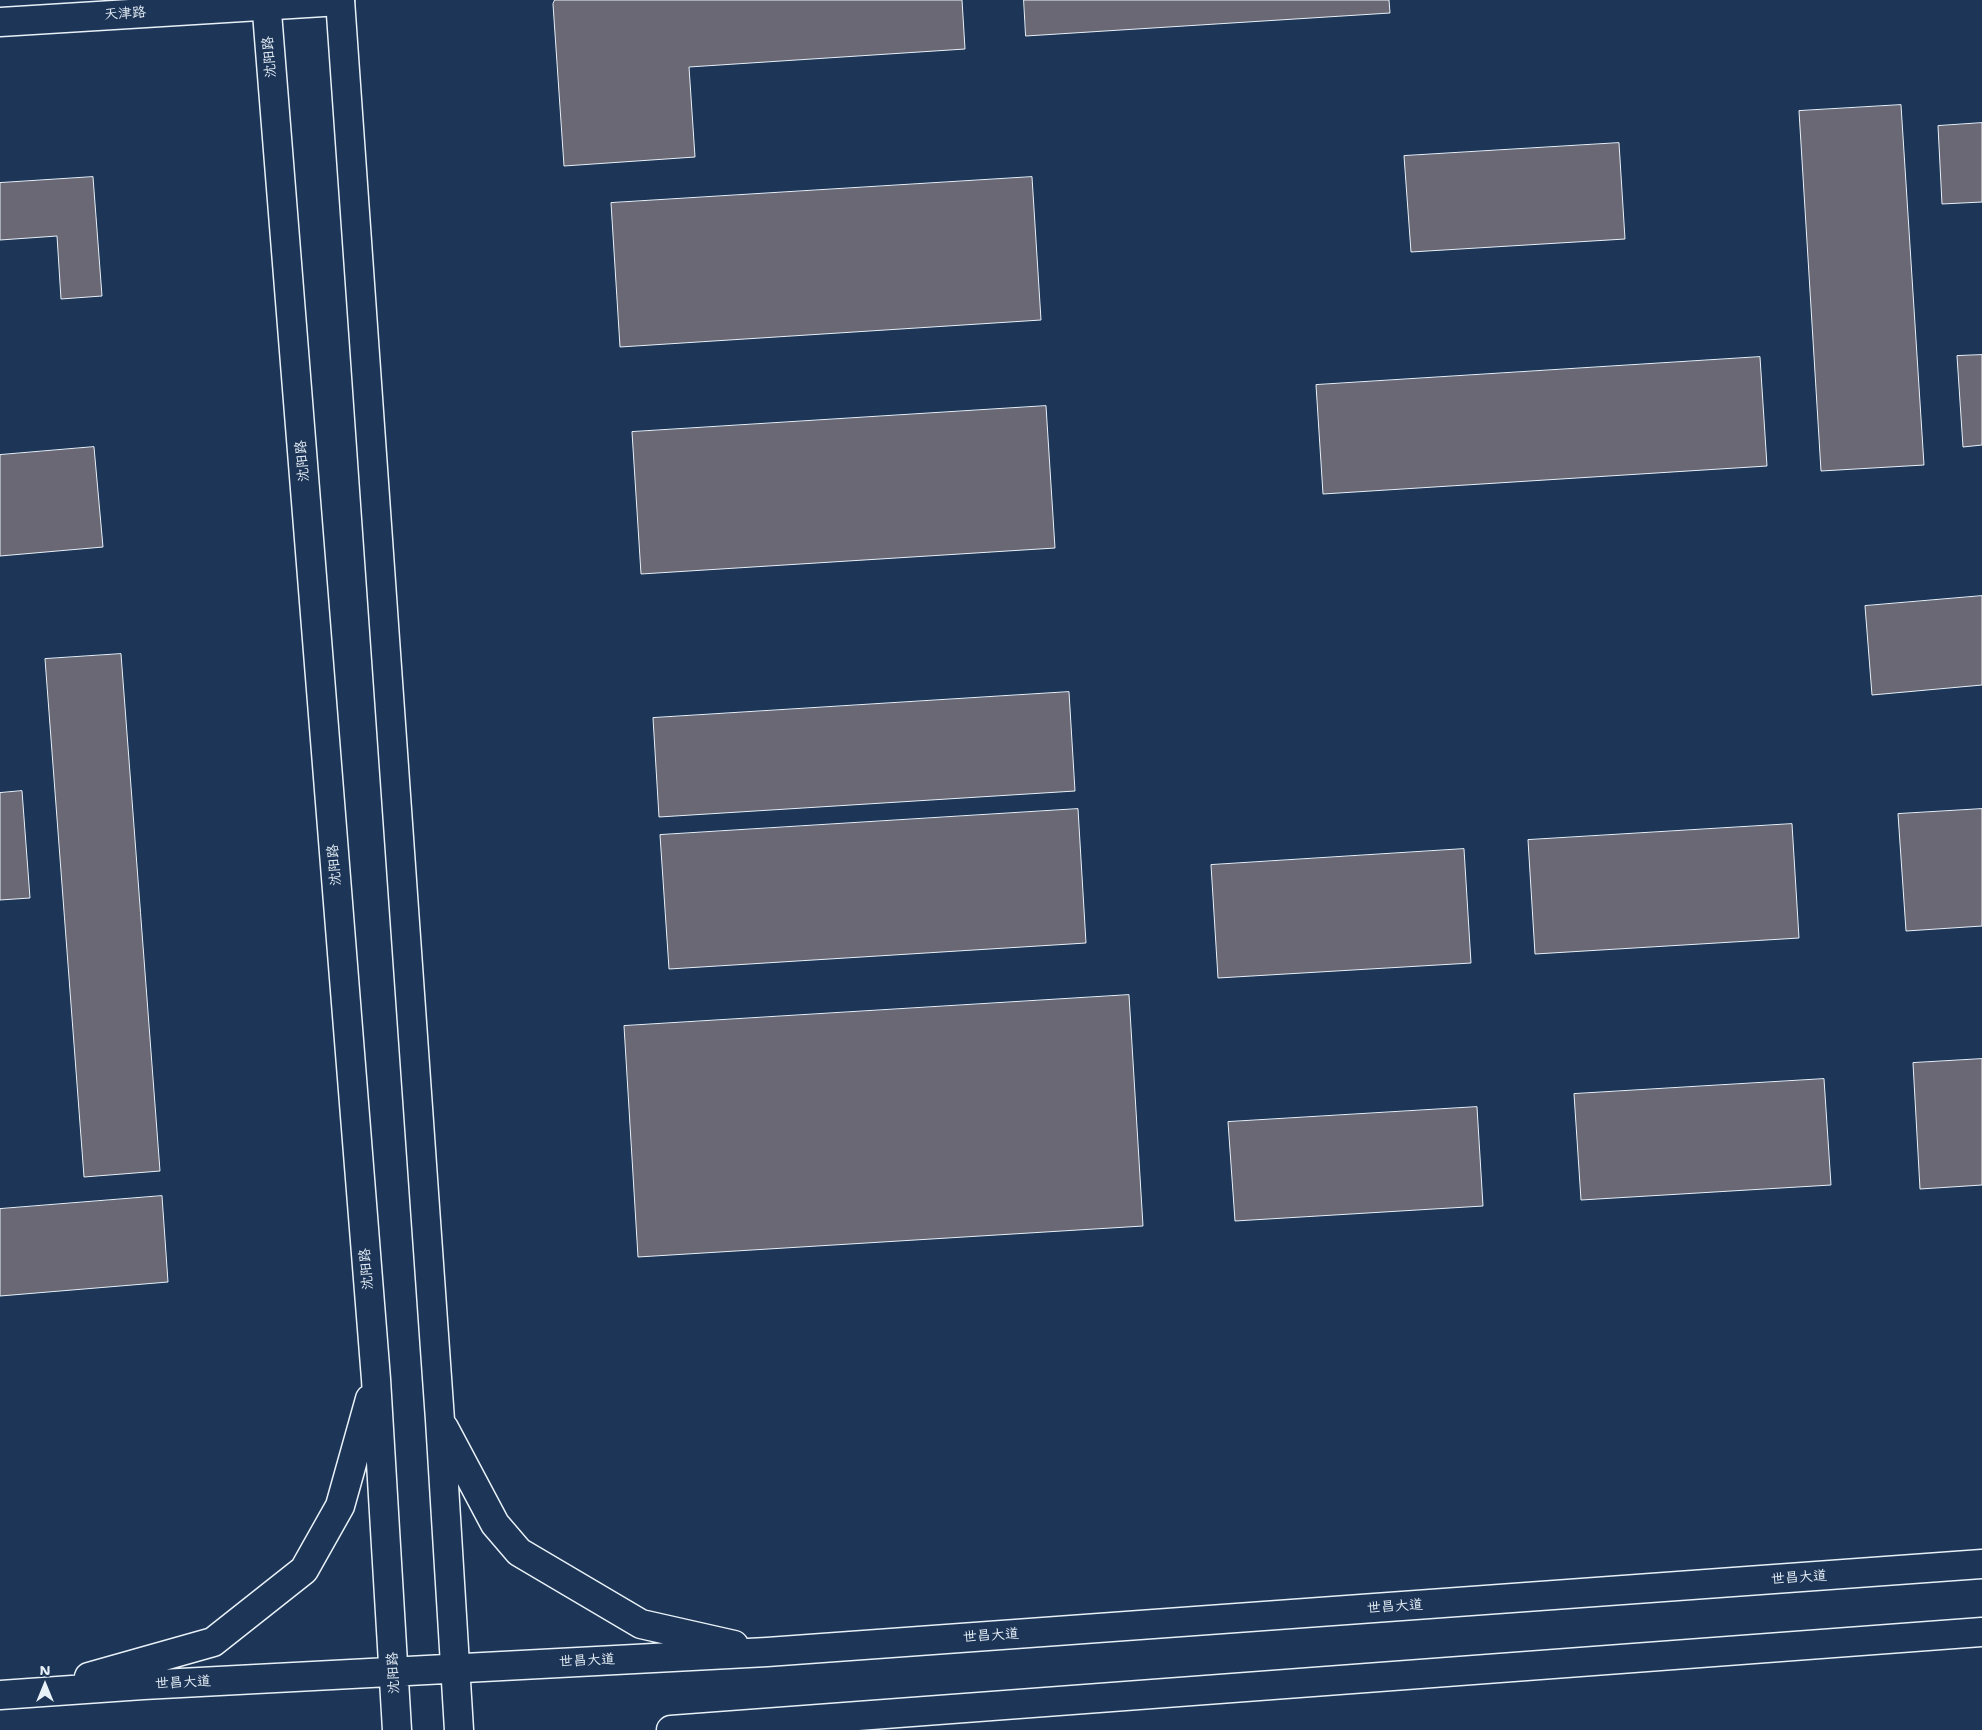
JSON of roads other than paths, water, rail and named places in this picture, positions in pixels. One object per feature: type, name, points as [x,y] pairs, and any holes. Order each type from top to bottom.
[{"type":"main road","name":"天津路","points":[[0,22],[266,3],[340,1]]},
{"type":"main road","points":[[340,1],[440,1420],[459,1730]]},
{"type":"main road","name":"沈阳路","points":[[266,3],[376,1380],[397,1730]]},
{"type":"main road","points":[[39,1691],[213,1642],[304,1570],[340,1506],[376,1380]]},
{"type":"main road","points":[[440,1420],[495,1524],[519,1552],[641,1624],[767,1652]]},
{"type":"main road","name":"世昌大道","points":[[0,1694],[767,1652],[1982,1564]]},
{"type":"main road","points":[[671,1730],[777,1726],[1982,1632]]}]
